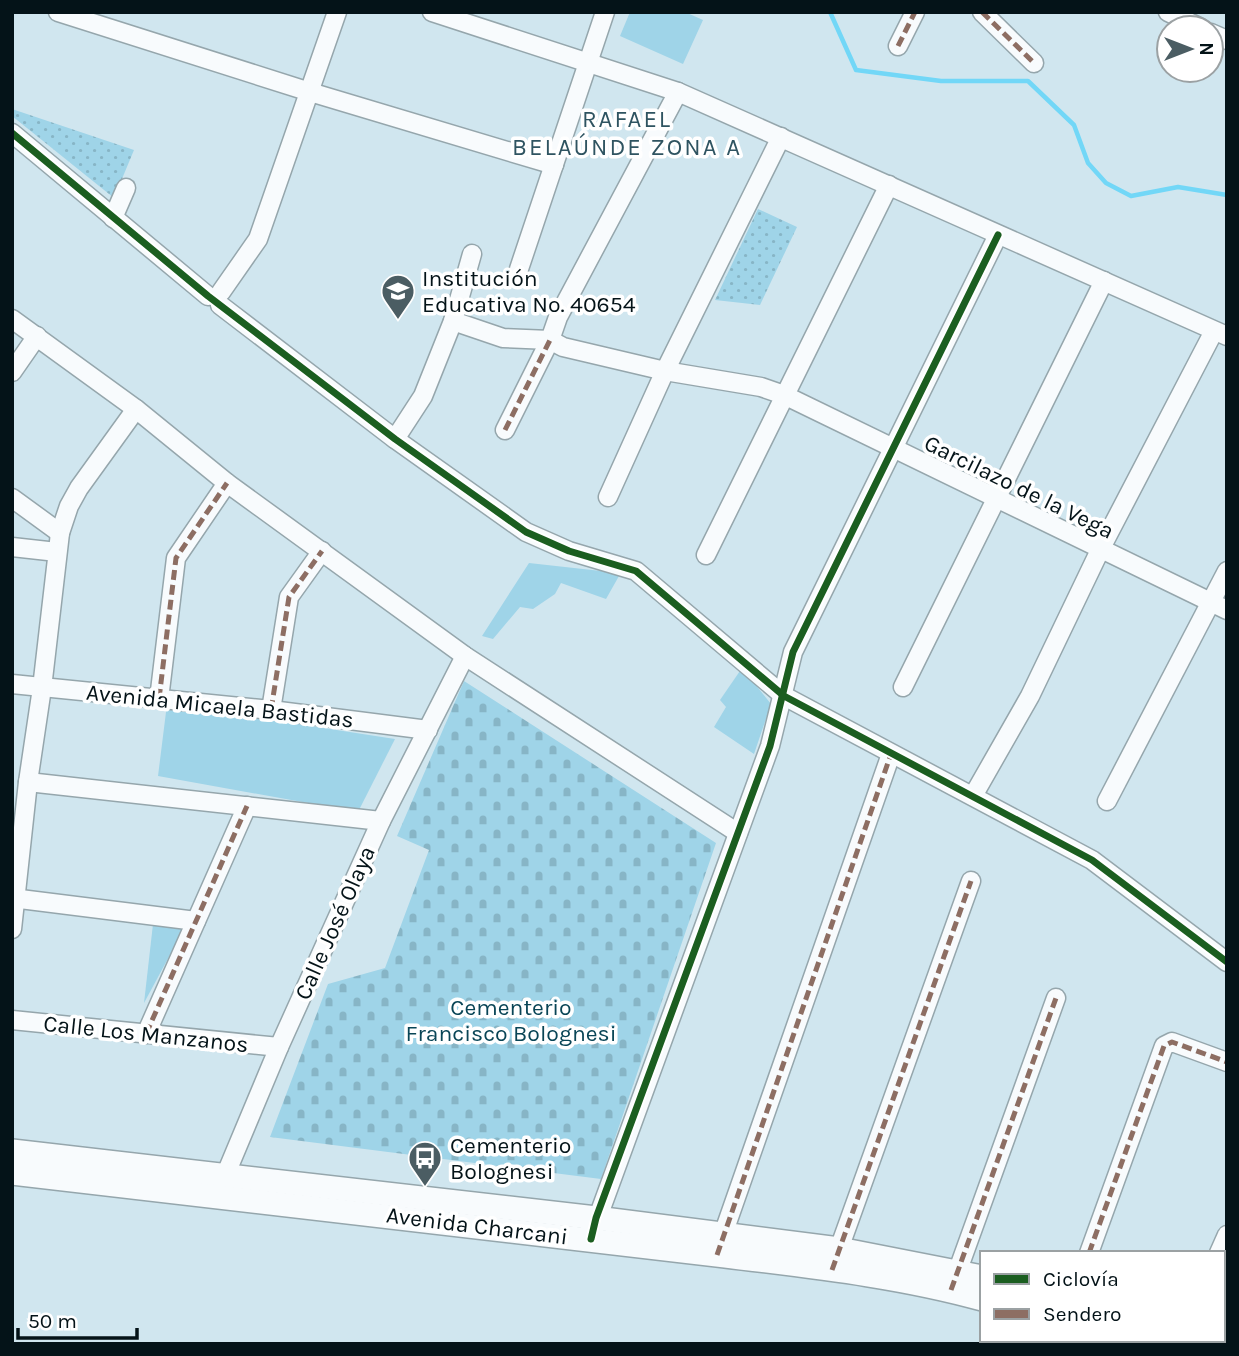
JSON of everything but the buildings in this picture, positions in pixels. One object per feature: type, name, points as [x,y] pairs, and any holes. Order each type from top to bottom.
[{"type":"main road","name":"Avenida Charcani","points":[[12,1151],[223,1186],[835,1259],[954,1280],[980,1277]]},
{"type":"main road","name":"Avenida Charcani","points":[[12,1173],[223,1186]]},
{"type":"main road","name":"Avenida Charcani","points":[[954,1280],[980,1298]]},
{"type":"street","points":[[58,12],[310,92],[554,165]]},
{"type":"street","points":[[217,298],[258,239],[337,12]]},
{"type":"street","points":[[432,12],[678,92],[1220,334],[1101,548],[1030,696],[973,796]]},
{"type":"street","points":[[519,269],[605,12]]},
{"type":"street","points":[[898,46],[915,12]]},
{"type":"street","points":[[982,12],[1034,63]]},
{"type":"street","points":[[505,430],[550,340],[558,317],[678,92]]},
{"type":"street","points":[[12,133],[113,218],[395,439],[526,532],[569,551],[636,571],[784,695],[1092,860],[1227,962]]},
{"type":"street","points":[[608,497],[666,370],[781,137]]},
{"type":"street","points":[[706,555],[889,185]]},
{"type":"street","points":[[113,218],[126,188]]},
{"type":"street","points":[[593,1229],[770,746],[793,652],[998,235]]},
{"type":"street","points":[[395,439],[424,396],[453,321],[472,254]]},
{"type":"street","points":[[903,687],[1104,281]]},
{"type":"street","points":[[12,319],[136,409],[228,483],[465,656],[738,833]]},
{"type":"street","name":"Garcilazo de la Vega","points":[[453,321],[503,338],[550,340],[563,347],[666,370],[761,387],[784,395],[1219,606]]},
{"type":"street","points":[[12,372],[37,336]]},
{"type":"street","points":[[12,929],[27,782],[42,688],[60,533],[69,506],[79,488],[136,409]]},
{"type":"street","points":[[159,699],[176,558],[228,483]]},
{"type":"street","points":[[12,498],[60,533]]},
{"type":"street","points":[[12,547],[57,552]]},
{"type":"street","points":[[271,710],[289,597],[322,551]]},
{"type":"street","points":[[1107,801],[1219,606],[1227,571]]},
{"type":"street","name":"Calle José Olaya","points":[[223,1186],[279,1047],[381,821],[465,656]]},
{"type":"street","name":"Avenida Micaela Bastidas","points":[[12,684],[271,710],[428,730]]},
{"type":"street","points":[[720,1245],[891,754]]},
{"type":"street","points":[[27,782],[381,821]]},
{"type":"street","points":[[146,1034],[247,806]]},
{"type":"street","points":[[835,1259],[971,881]]},
{"type":"street","points":[[14,899],[196,920]]},
{"type":"street","points":[[954,1280],[1056,998]]},
{"type":"street","name":"Calle Los Manzanos","points":[[12,1020],[279,1047]]},
{"type":"street","points":[[1090,1251],[1164,1046],[1172,1042],[1227,1062]]},
{"type":"street","points":[[1220,1251],[1227,1235]]},
{"type":"green space","points":[[630,12],[685,12],[703,20],[683,64],[620,36]]},
{"type":"green space","points":[[12,109],[134,150],[114,198],[12,116]]},
{"type":"green space","points":[[758,209],[797,227],[760,305],[715,300]]},
{"type":"green space","points":[[529,563],[601,571],[619,576],[606,599],[561,583],[555,594],[533,609],[520,607],[493,639],[482,636]]},
{"type":"green space","points":[[742,668],[771,704],[754,754],[714,727],[726,707],[720,700]]},
{"type":"green space","name":"Cementerio Francisco Bolognesi","points":[[464,681],[716,843],[601,1179],[270,1137],[328,984],[385,968],[429,850],[397,836]]},
{"type":"green space","points":[[167,704],[395,739],[358,812],[158,776]]},
{"type":"green space","points":[[153,924],[185,927],[144,1003]]},
{"type":"waterway","points":[[830,12],[856,70],[941,81],[1028,81],[1074,125],[1088,163],[1106,183],[1131,196],[1178,187],[1227,195]]},
{"type":"marked path","points":[[898,46],[915,12]]},
{"type":"marked path","points":[[982,12],[1034,63]]},
{"type":"marked path","points":[[505,430],[550,340]]},
{"type":"marked path","points":[[159,699],[176,558],[227,483]]},
{"type":"marked path","points":[[271,710],[289,597],[322,551]]},
{"type":"marked path","points":[[717,1255],[891,754]]},
{"type":"marked path","points":[[146,1034],[247,806]]},
{"type":"marked path","points":[[832,1270],[971,881]]},
{"type":"marked path","points":[[951,1290],[1056,998]]},
{"type":"marked path","points":[[1090,1251],[1164,1046],[1172,1042],[1227,1062]]},
{"type":"cycle path","points":[[12,133],[208,296],[395,439],[526,532],[569,551],[636,571],[784,696],[1092,860],[1227,962]]},
{"type":"cycle path","points":[[591,1239],[596,1218],[770,746],[793,652],[998,235]]},
{"type":"place","name":"Institución Educativa No. 40654","points":[[398,321]]},
{"type":"place","name":"Cementerio Bolognesi","points":[[425,1188]]},
{"type":"district","name":"RAFAEL BELAÚNDE ZONA A","points":[[627,133]]}]
